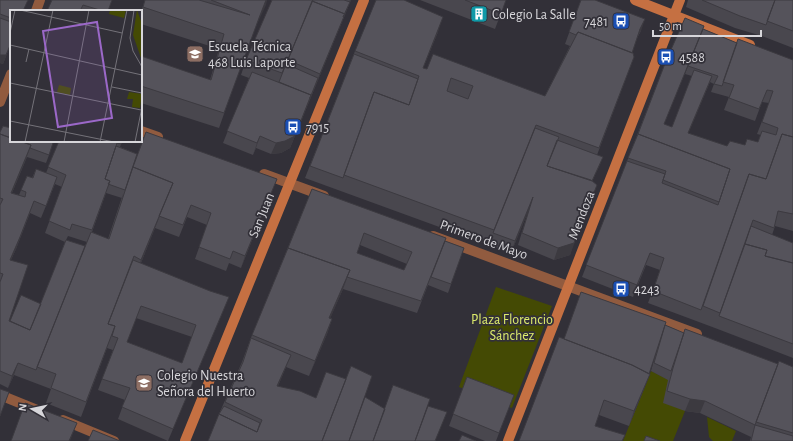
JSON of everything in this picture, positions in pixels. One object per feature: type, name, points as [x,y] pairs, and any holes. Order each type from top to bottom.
[{"type":"main road","name":"San Juan","points":[[185,441],[364,0]]},
{"type":"main road","points":[[635,0],[756,47]]},
{"type":"main road","name":"Mendoza","points":[[508,441],[680,0]]},
{"type":"street","points":[[36,10],[40,0]]},
{"type":"street","points":[[0,102],[7,81]]},
{"type":"street","points":[[142,131],[170,141]]},
{"type":"street","points":[[252,170],[333,199]]},
{"type":"street","name":"Primero de Mayo","points":[[421,232],[569,285],[703,336]]},
{"type":"street","points":[[0,395],[43,412]]},
{"type":"street","points":[[57,418],[114,441]]},
{"type":"green space","name":"Plaza Florencio Sánchez","points":[[496,287],[552,306],[512,408],[459,387]]},
{"type":"green space","points":[[651,371],[669,380],[685,411],[673,441],[623,441]]},
{"type":"green space","points":[[707,417],[736,431],[732,441],[713,441],[709,437]]},
{"type":"building","points":[[0,0],[28,0],[23,10],[10,10],[10,18],[0,14]]},
{"type":"building","points":[[52,0],[112,0],[108,10],[100,10],[83,5],[80,10],[47,10]]},
{"type":"building","points":[[145,0],[199,0],[250,15],[211,0],[266,0],[224,113],[142,86],[142,56],[211,80],[224,34],[143,7]]},
{"type":"building","points":[[272,0],[313,0],[282,73],[246,60]]},
{"type":"building","points":[[344,0],[350,2],[344,14],[312,1]]},
{"type":"building","points":[[376,0],[404,0],[443,17],[423,68],[427,69],[433,54],[545,96],[578,32],[633,53],[634,57],[599,148],[536,125],[494,230],[344,175],[374,92],[409,105],[419,76],[355,51]],"holes":[[[451,78],[473,86],[468,99],[447,91]]]},
{"type":"building","points":[[465,0],[506,0],[501,14]]},
{"type":"building","points":[[581,0],[595,0],[645,19],[632,53],[578,32],[576,35],[569,32]]},
{"type":"building","points":[[702,0],[775,0],[766,25]]},
{"type":"building","points":[[775,0],[793,0],[793,31],[767,21]]},
{"type":"building","points":[[312,1],[345,14],[320,74],[288,60]]},
{"type":"building","points":[[0,18],[10,22],[10,45],[6,55],[0,55]]},
{"type":"building","points":[[685,18],[704,26],[664,124],[672,127],[694,70],[712,76],[688,133],[727,146],[730,141],[745,145],[747,139],[758,142],[762,131],[776,135],[778,128],[762,122],[773,91],[767,90],[759,109],[729,98],[734,85],[723,82],[738,39],[793,60],[793,137],[782,134],[766,179],[749,174],[701,310],[653,291],[664,258],[650,253],[637,285],[586,265],[627,161],[665,174],[662,183],[718,205],[730,169],[638,134],[666,61]]},
{"type":"building","points":[[703,29],[737,43],[722,86],[714,84],[718,76],[688,66]]},
{"type":"building","points":[[354,54],[418,79],[409,105],[374,92],[343,178],[310,166]]},
{"type":"building","points":[[286,64],[318,78],[310,98],[311,95],[279,82]]},
{"type":"building","points":[[252,72],[311,95],[295,136],[285,141],[276,143],[260,136],[257,143],[227,131]]},
{"type":"building","points":[[3,126],[10,128],[10,138],[0,134]]},
{"type":"building","points":[[535,128],[559,137],[547,166],[591,180],[597,185],[574,243],[558,248],[522,233],[533,197],[515,241],[493,233]]},
{"type":"building","points":[[146,132],[277,179],[245,256],[233,251],[230,259],[199,247],[211,213],[191,205],[183,225],[159,216],[173,183],[133,167]]},
{"type":"building","points":[[0,134],[10,138],[10,142],[23,142],[31,145],[11,193],[25,197],[26,192],[21,190],[27,176],[33,178],[36,169],[57,177],[46,206],[34,201],[10,260],[28,265],[9,321],[30,330],[66,240],[85,246],[36,370],[18,363],[12,376],[0,371],[0,282],[3,274],[0,273],[0,205],[3,199],[0,198]]},
{"type":"building","points":[[638,134],[730,169],[719,202],[663,180],[666,171],[628,158]]},
{"type":"building","points":[[782,134],[793,137],[793,214],[778,211],[774,228],[753,220],[720,313],[703,306],[749,174],[766,179]]},
{"type":"building","points":[[557,140],[603,157],[592,181],[547,166]]},
{"type":"building","points":[[23,142],[53,143],[49,155],[30,148],[31,145]]},
{"type":"building","points":[[59,142],[122,142],[121,144],[117,143],[105,179],[110,181],[92,230],[72,224],[70,230],[49,221],[66,175],[48,167]]},
{"type":"building","points":[[116,146],[137,154],[125,190],[108,184],[110,181],[105,179]]},
{"type":"building","points":[[133,167],[173,183],[141,260],[134,256],[108,324],[115,326],[86,402],[51,388],[56,374],[37,367],[91,232],[109,239]]},
{"type":"building","points":[[312,189],[446,238],[421,301],[347,277],[350,270],[288,248]],"holes":[[[364,233],[412,252],[404,270],[357,253]]]},
{"type":"building","points":[[751,226],[793,243],[793,263],[765,256],[767,250],[745,244]]},
{"type":"building","points":[[445,241],[464,248],[451,284],[431,277]]},
{"type":"building","points":[[745,244],[767,250],[765,256],[793,263],[793,344],[719,316]]},
{"type":"building","points":[[288,248],[350,270],[329,318],[332,319],[315,361],[252,335]]},
{"type":"building","name":"Colegio Nuestra Señora del Huerto","points":[[133,260],[210,291],[229,297],[173,429],[122,407],[130,388],[102,379],[118,338],[112,336],[115,326],[108,324]],"holes":[[[141,306],[196,325],[182,363],[127,342]]]},
{"type":"building","points":[[581,292],[666,322],[649,374],[632,365],[564,339]]},
{"type":"building","points":[[21,295],[41,304],[30,330],[10,321]]},
{"type":"building","points":[[665,325],[684,333],[671,371],[654,363]]},
{"type":"building","points":[[685,329],[778,364],[755,425],[705,401],[690,399],[667,391]]},
{"type":"building","points":[[559,337],[632,365],[650,374],[634,411],[604,400],[595,426],[625,435],[622,441],[519,441]]},
{"type":"building","points":[[251,338],[291,355],[277,386],[300,391],[316,398],[326,372],[346,379],[322,441],[208,441],[219,414],[257,432],[262,420],[225,402],[243,362]]},
{"type":"building","points":[[779,361],[793,367],[793,433],[756,422]]},
{"type":"building","points":[[351,366],[372,376],[349,441],[322,441]]},
{"type":"building","points":[[467,377],[514,395],[499,433],[453,414]]},
{"type":"building","points":[[393,385],[430,399],[415,441],[373,441]]},
{"type":"building","points":[[0,389],[9,392],[0,416]]},
{"type":"building","points":[[365,397],[385,409],[373,441],[349,441]]},
{"type":"building","points":[[25,403],[77,423],[69,441],[11,441]]},
{"type":"building","points":[[224,406],[260,423],[257,432],[219,414]]},
{"type":"building","points":[[428,406],[447,412],[435,441],[415,441]]},
{"type":"building","points":[[755,425],[793,436],[793,441],[751,441]]},
{"type":"building","points":[[93,430],[120,441],[88,441]]},
{"type":"building","points":[[462,435],[476,441],[459,441]]},
{"type":"building","points":[[646,436],[660,441],[644,441]]},
{"type":"place","name":"Colegio La Salle","points":[[479,14]]},
{"type":"place","name":"7481","points":[[621,21]]},
{"type":"place","name":"Escuela Técnica 468 Luis Laporte","points":[[195,54]]},
{"type":"place","name":"4588","points":[[666,57]]},
{"type":"place","name":"7915","points":[[293,127]]},
{"type":"place","name":"4243","points":[[621,289]]},
{"type":"place","name":"Colegio Nuestra Señora del Huerto","points":[[144,383]]}]
